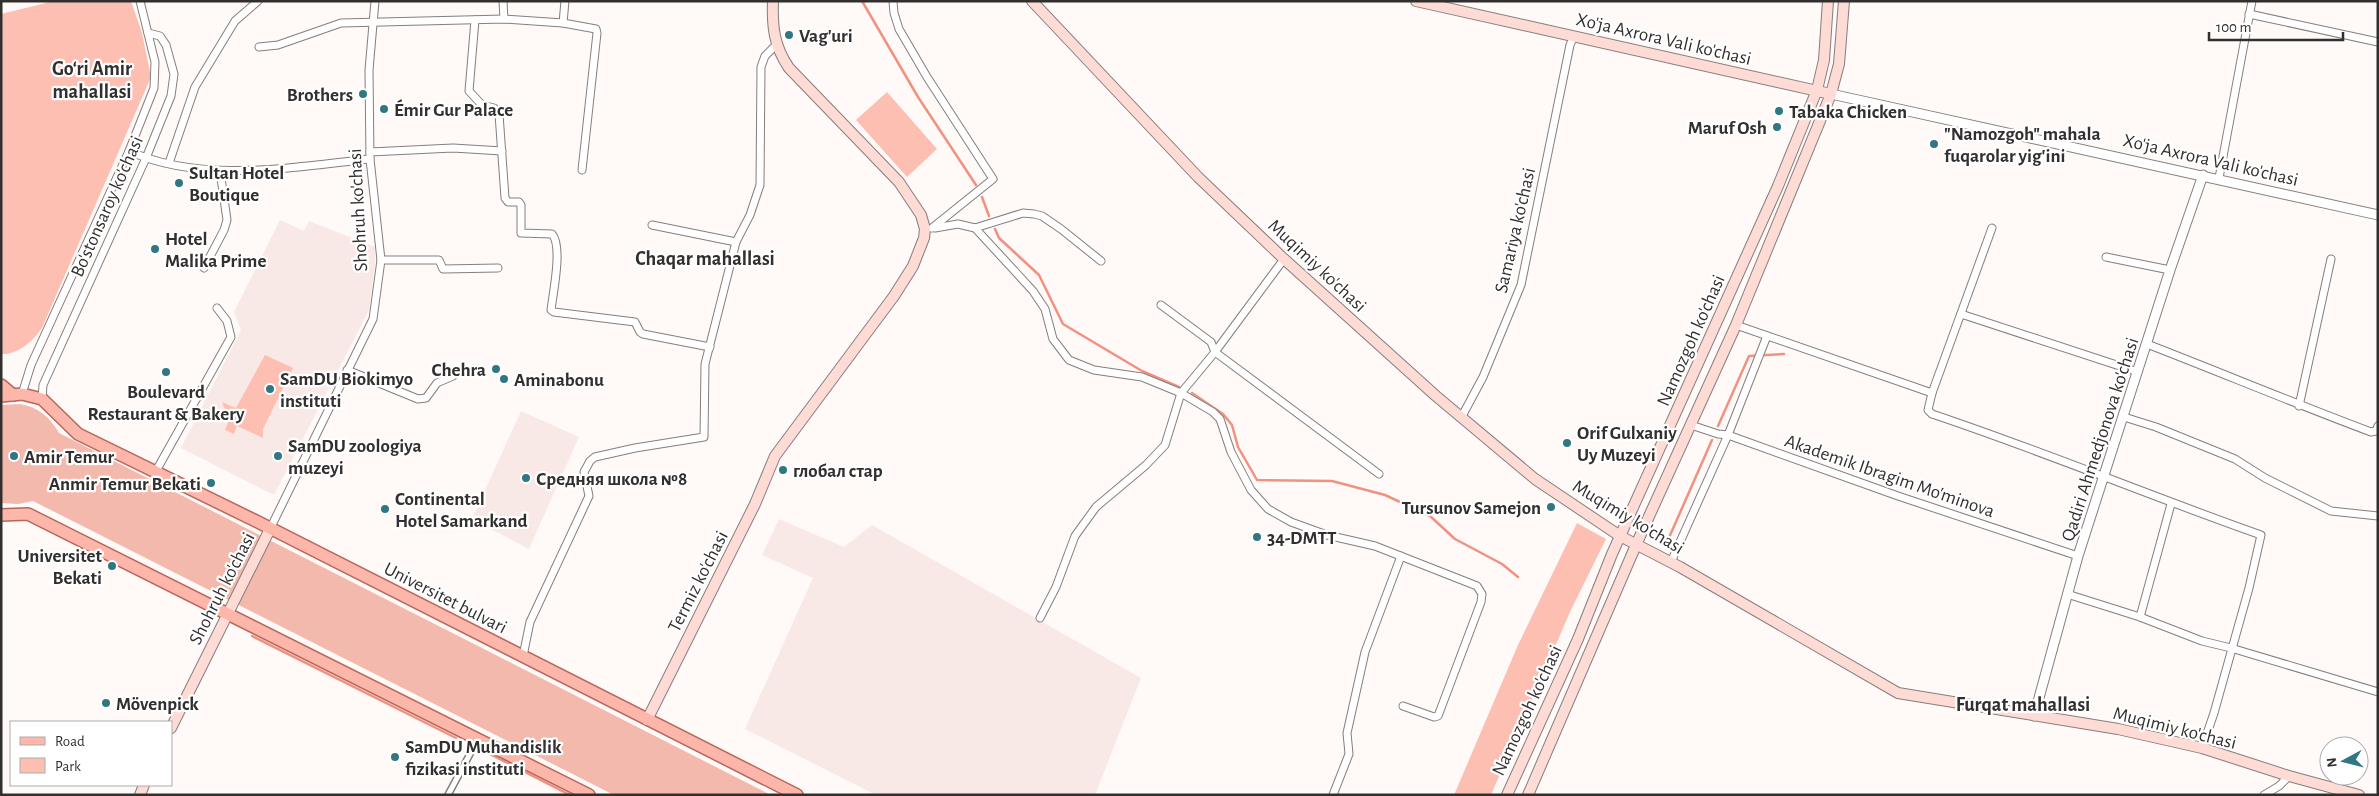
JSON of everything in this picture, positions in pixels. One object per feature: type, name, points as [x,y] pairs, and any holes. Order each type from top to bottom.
[{"type":"main road","points":[[773,1],[776,45],[789,68],[899,182],[928,229]]},
{"type":"main road","name":"Muqimiy ko'chasi","points":[[1032,1],[1198,177],[1284,259],[1461,418],[1535,479],[1620,536],[1671,562],[1898,693],[2118,729],[2202,748],[2289,776],[2359,795]]},
{"type":"main road","name":"Xo'ja Axrora Vali ko'chasi","points":[[1416,1],[1832,94]]},
{"type":"main road","name":"Namozgoh ko'chasi","points":[[1507,795],[1578,639],[1620,536],[1756,238],[1816,90],[1824,60],[1828,1]]},
{"type":"main road","name":"Namozgoh ko'chasi","points":[[1528,795],[1636,545],[1736,325],[1832,94],[1839,64],[1844,1]]},
{"type":"main road","name":"Termiz ko'chasi","points":[[647,720],[755,504],[775,456],[894,296],[918,256],[928,229]]},
{"type":"main road","points":[[1,385],[12,395],[42,399]]},
{"type":"main road","name":"Universitet bulvari","points":[[42,399],[78,434],[156,471],[797,795]]},
{"type":"main road","points":[[1,515],[28,514],[589,795]]},
{"type":"main road","points":[[1,523],[28,514]]},
{"type":"main road","name":"Shohruh ko'chasi","points":[[172,726],[270,529]]},
{"type":"main road","points":[[1537,728],[1554,737]]},
{"type":"street","name":"Bo'stonsaroy ko'chasi","points":[[12,395],[31,365],[129,151],[156,83],[155,62],[140,1]]},
{"type":"street","points":[[169,163],[195,87],[235,21],[258,1]]},
{"type":"street","name":"Shohruh ko'chasi","points":[[270,529],[373,318],[381,260],[370,156],[370,70],[375,1]]},
{"type":"street","points":[[503,1],[504,19]]},
{"type":"street","points":[[563,23],[565,1]]},
{"type":"street","points":[[894,1],[894,13],[899,29],[927,77],[993,179],[928,229]]},
{"type":"street","points":[[2203,174],[2219,178],[2252,1]]},
{"type":"street","points":[[2249,14],[2378,42]]},
{"type":"street","points":[[259,47],[278,45],[341,23],[504,19],[563,23],[596,29],[598,33],[582,170]]},
{"type":"street","points":[[475,20],[469,91],[482,105],[498,110],[505,198],[508,202],[519,202],[521,205],[521,233],[552,234],[554,236],[557,252],[551,310],[554,312],[635,322],[643,334],[710,347]]},
{"type":"street","name":"Bo'stonsaroy ko'chasi","points":[[42,399],[43,385],[146,158],[171,96],[174,74],[166,46],[160,36],[148,33]]},
{"type":"street","name":"Samariya ko'chasi","points":[[1461,418],[1484,377],[1521,285],[1570,45],[1574,36]]},
{"type":"street","points":[[523,656],[530,622],[589,496],[584,472],[590,461],[596,457],[611,453],[704,437],[705,364],[736,242],[750,215],[760,185],[761,67],[765,56],[776,45]]},
{"type":"street","name":"Xo'ja Axrora Vali ko'chasi","points":[[1832,94],[2203,174],[2378,215]]},
{"type":"street","points":[[129,151],[146,158],[169,163],[220,171],[243,172],[370,156],[454,148],[502,151]]},
{"type":"street","points":[[204,268],[224,230],[227,220],[220,171]]},
{"type":"street","name":"Qadiri Ahmedjonova ko'chasi","points":[[2034,716],[2078,556],[2170,270],[2203,174]]},
{"type":"street","points":[[928,229],[958,224],[975,228],[1023,213],[1042,216],[1102,261]]},
{"type":"street","points":[[652,225],[736,242]]},
{"type":"street","points":[[975,228],[1033,291],[1045,309],[1054,339],[1069,360],[1094,370],[1132,374],[1181,393],[1213,412],[1220,419],[1231,452],[1251,490],[1268,509],[1291,522],[1327,535],[1374,546],[1477,586],[1482,594],[1471,634],[1438,716],[1434,717],[1403,706]]},
{"type":"street","points":[[1992,228],[1932,393],[1928,410],[1932,414],[2104,475],[2171,504],[2261,535],[2249,588],[2214,713],[2202,748]]},
{"type":"street","points":[[2106,256],[2170,270]]},
{"type":"street","points":[[1040,618],[1056,587],[1075,536],[1096,507],[1146,466],[1165,445],[1181,393],[1215,352],[1284,259]]},
{"type":"street","points":[[2299,406],[2332,259]]},
{"type":"street","points":[[381,260],[439,260],[443,268],[498,268]]},
{"type":"street","points":[[1161,305],[1211,342],[1215,352],[1380,474]]},
{"type":"street","points":[[156,471],[231,337],[227,321],[217,308]]},
{"type":"street","points":[[1961,314],[2138,372]]},
{"type":"street","points":[[1736,325],[1932,393]]},
{"type":"street","points":[[1671,562],[1728,435],[1767,336]]},
{"type":"street","points":[[2147,344],[2248,383],[2299,406],[2371,432],[2376,431],[2378,426]]},
{"type":"street","points":[[347,370],[418,399],[426,398],[437,383],[453,376]]},
{"type":"street","points":[[2124,417],[2156,426],[2235,459],[2265,478],[2331,511],[2378,516]]},
{"type":"street","name":"Akademik Ibragim Mo'minova","points":[[1691,425],[1728,435],[1898,496],[2078,556]]},
{"type":"street","points":[[2140,617],[2171,504]]},
{"type":"street","points":[[1333,795],[1349,754],[1347,733],[1365,652],[1401,556]]},
{"type":"street","points":[[2067,594],[2140,617],[2202,641],[2378,692]]},
{"type":"street","points":[[448,795],[478,739]]},
{"type":"street","points":[[2264,795],[2289,776]]},
{"type":"shaded area","name":"SamDU Biokimyo instituti","points":[[280,220],[304,231],[309,221],[375,247],[375,265],[369,310],[274,495],[181,448],[241,330],[234,312]]},
{"type":"shaded area","points":[[20,404],[38,410],[52,422],[59,433],[771,795],[614,795],[33,501],[18,504],[1,503],[1,405]]},
{"type":"shaded area","name":"Средняя школа №8","points":[[521,411],[579,437],[529,549],[472,519]]},
{"type":"shaded area","points":[[779,519],[844,547],[872,525],[1141,678],[1095,795],[876,795],[745,729],[813,578],[762,555]]},
{"type":"green space","points":[[54,1],[131,1],[142,33],[151,77],[42,328],[34,338],[19,350],[1,354],[1,14]]},
{"type":"green space","points":[[887,92],[937,149],[907,177],[856,120]]},
{"type":"green space","points":[[265,355],[293,368],[263,429],[263,438],[237,426],[234,434],[225,430],[231,415],[226,412],[222,402],[236,408]]},
{"type":"green space","points":[[1577,523],[1606,539],[1570,612],[1491,795],[1454,795],[1518,645]]},
{"type":"waterway","points":[[862,1],[918,97],[976,185]]},
{"type":"waterway","points":[[982,197],[989,216]]},
{"type":"waterway","points":[[995,229],[999,238],[1039,275],[1063,324],[1142,371],[1179,387]]},
{"type":"waterway","points":[[1718,426],[1749,356],[1784,354]]},
{"type":"waterway","points":[[1192,393],[1223,414],[1232,425],[1238,447],[1257,480],[1332,481],[1385,495],[1430,516],[1455,539],[1502,564],[1518,577]]},
{"type":"waterway","points":[[1668,540],[1712,440]]},
{"type":"waterway","points":[[252,636],[456,738]]},
{"type":"waterway","points":[[482,750],[570,795]]},
{"type":"place","name":"Vag'uri","points":[[789,35]]},
{"type":"place","name":"Brothers","points":[[363,94]]},
{"type":"place","name":"Émir Gur Palace","points":[[384,109]]},
{"type":"place","name":"Tabaka Chicken","points":[[1779,111]]},
{"type":"place","name":"Maruf Osh","points":[[1777,127]]},
{"type":"place","name":"\"Namozgoh\" mahala fuqarolar yig'ini","points":[[1934,144]]},
{"type":"place","name":"Sultan Hotel Boutique","points":[[179,183]]},
{"type":"place","name":"Hotel Malika Prime","points":[[155,249]]},
{"type":"place","name":"Chehra","points":[[496,369]]},
{"type":"place","name":"Boulevard Restaurant & Bakery","points":[[166,372]]},
{"type":"place","name":"Aminabonu","points":[[504,379]]},
{"type":"place","name":"SamDU Biokimyo instituti","points":[[270,389]]},
{"type":"place","name":"Orif Gulxaniy Uy Muzeyi","points":[[1567,443]]},
{"type":"place","name":"Amir Temur","points":[[14,456]]},
{"type":"place","name":"SamDU zoologiya muzeyi","points":[[278,456]]},
{"type":"place","name":"глобал стар","points":[[783,470]]},
{"type":"place","name":"Средняя школа №8","points":[[526,478]]},
{"type":"place","name":"Anmir Temur Bekati","points":[[211,483]]},
{"type":"place","name":"Tursunov Samejon","points":[[1551,507]]},
{"type":"place","name":"Continental Hotel Samarkand","points":[[385,509]]},
{"type":"place","name":"34-DMTT","points":[[1257,537]]},
{"type":"place","name":"Universitet Bekati","points":[[112,566]]},
{"type":"place","name":"Mövenpick","points":[[106,703]]},
{"type":"place","name":"SamDU Muhandislik fizikasi instituti","points":[[395,757]]},
{"type":"district","name":"Go‘ri Amir mahallasi","points":[[92,80]]},
{"type":"district","name":"Chaqar mahallasi","points":[[705,258]]},
{"type":"district","name":"Furqat mahallasi","points":[[2023,704]]}]
